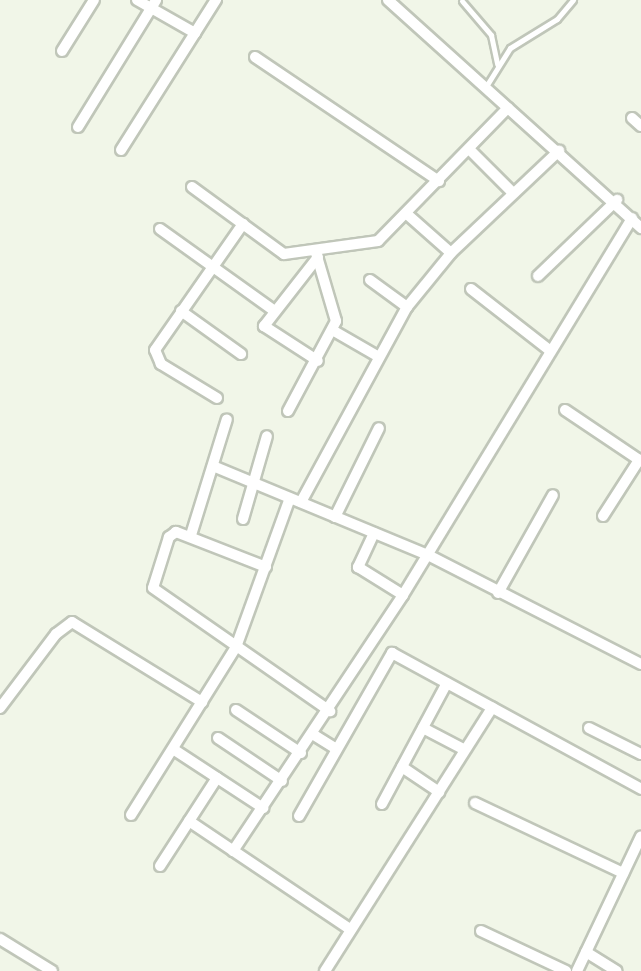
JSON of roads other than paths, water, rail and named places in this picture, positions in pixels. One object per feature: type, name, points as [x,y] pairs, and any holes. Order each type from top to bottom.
[{"type":"street","points":[[62,51],[94,0]]},
{"type":"street","points":[[137,0],[153,4],[195,33]]},
{"type":"street","points":[[121,149],[216,0]]},
{"type":"street","points":[[388,0],[485,88],[617,200],[641,228]]},
{"type":"street","points":[[78,127],[153,4]]},
{"type":"street","points":[[255,57],[439,181]]},
{"type":"street","points":[[192,187],[284,254],[317,255],[383,240],[508,108]]},
{"type":"street","points":[[632,118],[641,127]]},
{"type":"street","points":[[469,149],[512,192]]},
{"type":"street","points":[[131,815],[236,647],[266,567],[296,500],[407,306],[451,253],[512,192],[559,151]]},
{"type":"street","points":[[538,276],[617,200]]},
{"type":"street","points":[[408,215],[451,253]]},
{"type":"street","points":[[233,851],[330,711],[428,555],[548,349],[632,218]]},
{"type":"street","points":[[217,398],[156,358],[181,311],[243,224]]},
{"type":"street","points":[[160,229],[273,310]]},
{"type":"street","points":[[317,255],[273,310],[267,331],[318,361]]},
{"type":"street","points":[[288,411],[334,331],[335,305],[317,255]]},
{"type":"street","points":[[370,281],[407,306]]},
{"type":"street","points":[[471,289],[548,349]]},
{"type":"street","points":[[181,311],[241,355]]},
{"type":"street","points":[[334,331],[379,357]]},
{"type":"street","points":[[565,410],[640,461],[603,516]]},
{"type":"street","points":[[191,535],[227,419]]},
{"type":"street","points":[[335,517],[379,428]]},
{"type":"street","points":[[243,519],[267,436]]},
{"type":"street","points":[[213,466],[428,555],[641,664]]},
{"type":"street","points":[[498,593],[553,495]]},
{"type":"street","points":[[374,533],[358,567],[403,595]]},
{"type":"street","points":[[266,567],[191,535],[169,537],[153,588],[330,711]]},
{"type":"street","points":[[0,708],[56,634],[72,622],[202,702]]},
{"type":"street","points":[[299,816],[392,653],[641,789]]},
{"type":"street","points":[[382,804],[447,683]]},
{"type":"street","points":[[325,971],[492,708]]},
{"type":"street","points":[[236,710],[301,754]]},
{"type":"street","points":[[423,728],[465,750]]},
{"type":"street","points":[[589,728],[641,754]]},
{"type":"street","points":[[314,735],[336,749]]},
{"type":"street","points":[[218,738],[282,781]]},
{"type":"street","points":[[173,749],[263,808]]},
{"type":"street","points":[[402,767],[439,792]]},
{"type":"street","points":[[160,866],[217,778]]},
{"type":"street","points":[[475,803],[624,873]]},
{"type":"street","points":[[189,821],[351,930]]},
{"type":"street","points":[[577,971],[624,873],[637,855],[641,836]]},
{"type":"street","points":[[481,931],[566,971]]},
{"type":"street","points":[[0,939],[52,971]]},
{"type":"street","points":[[586,952],[616,971]]},
{"type":"lane","points":[[485,88],[497,64],[573,0]]},
{"type":"lane","points":[[462,1],[491,34],[497,64]]}]
